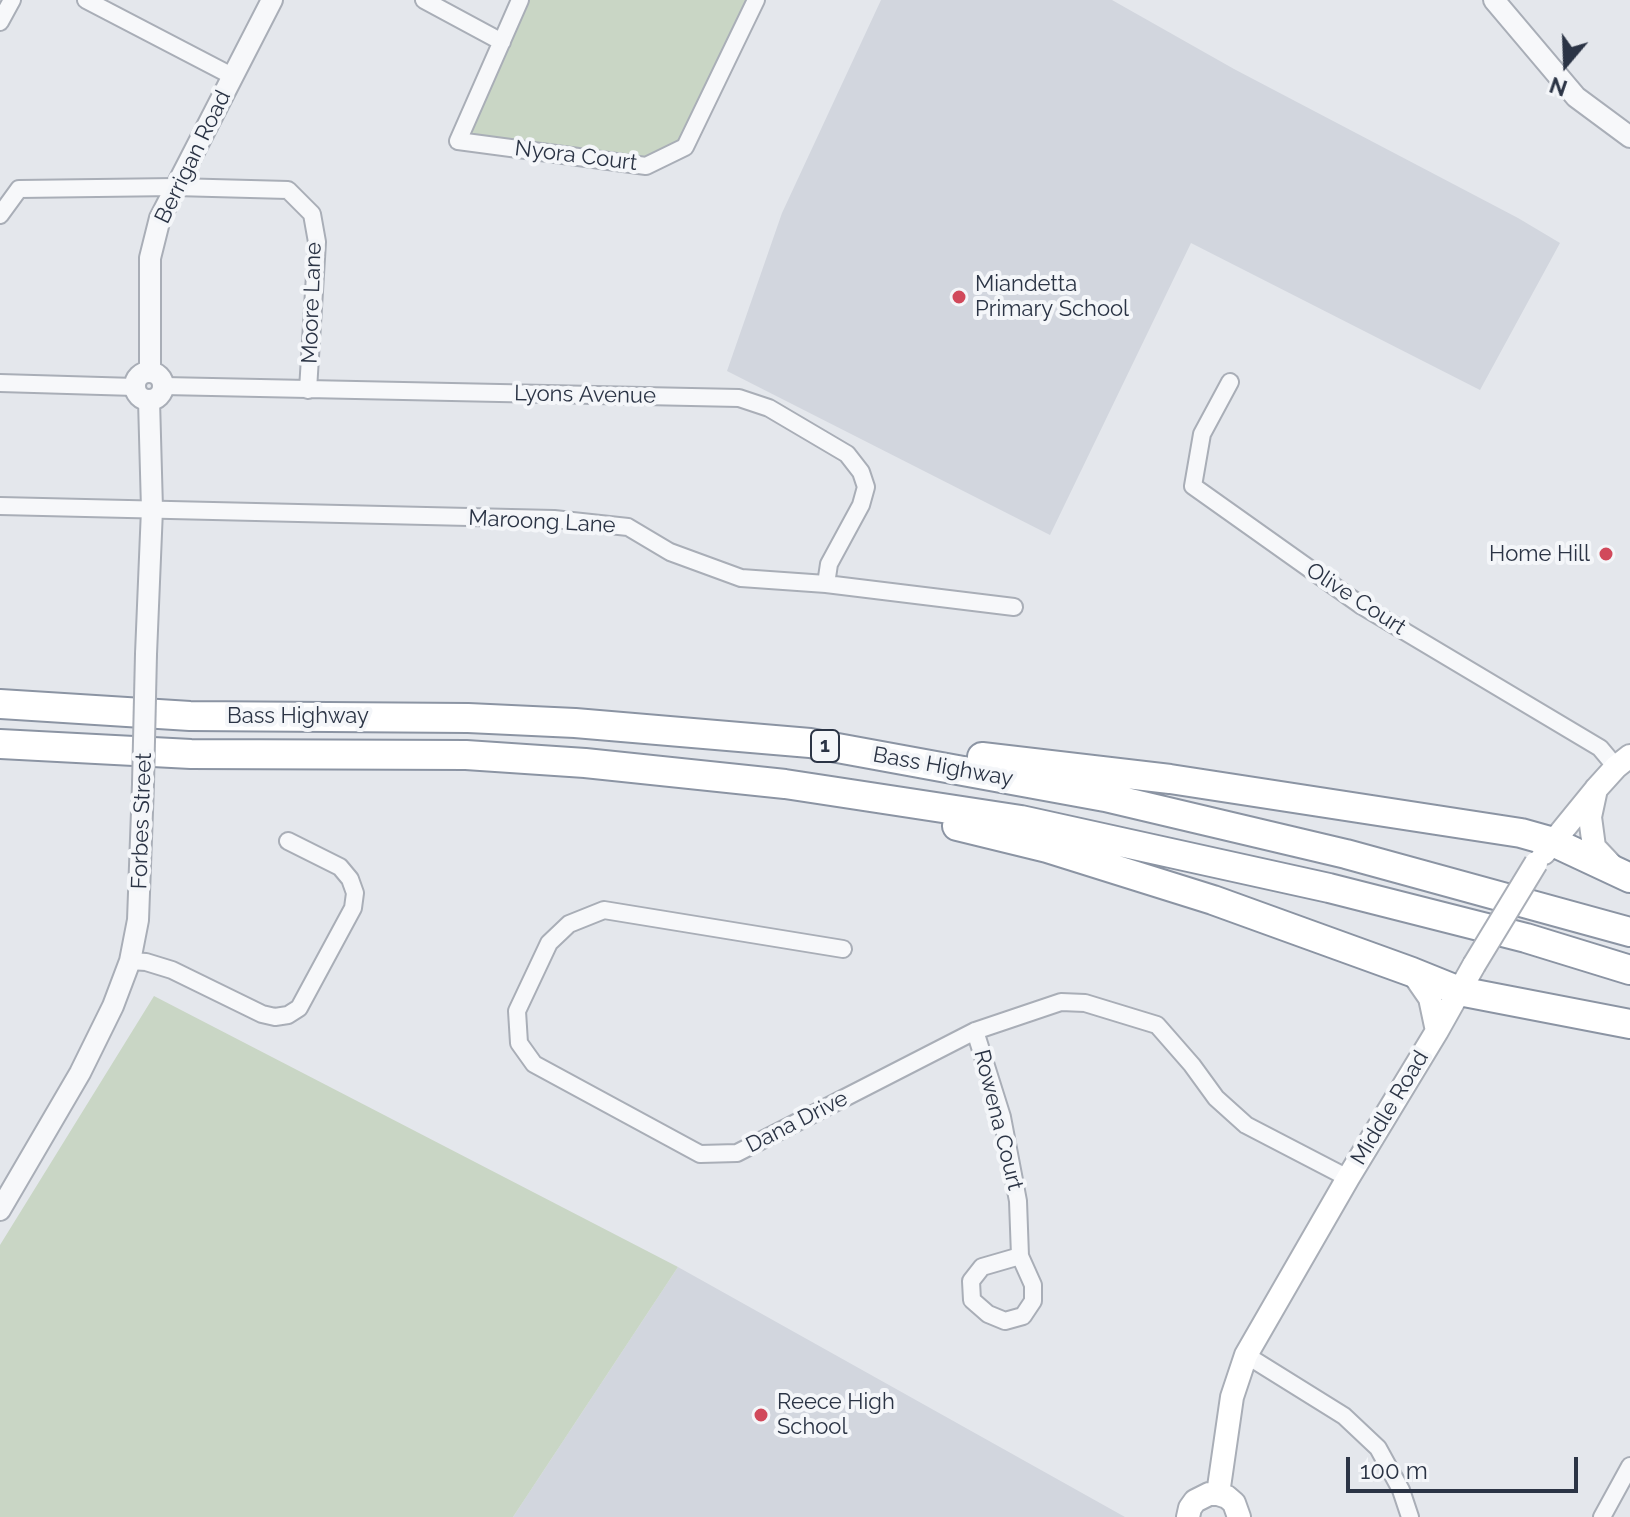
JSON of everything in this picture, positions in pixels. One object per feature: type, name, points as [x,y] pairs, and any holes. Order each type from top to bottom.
[{"type":"highway","name":"Bass Highway","points":[[0,704],[190,716],[498,719],[810,743],[1105,797],[1346,854],[1630,932]]},
{"type":"highway","points":[[810,743],[966,756],[1170,779],[1521,833],[1544,852],[1624,876]]},
{"type":"highway","name":"Bass Highway","points":[[0,744],[191,754],[466,755],[585,763],[785,784],[1021,820],[1329,888],[1526,938],[1630,970]]},
{"type":"highway","points":[[785,784],[1047,848],[1213,900],[1459,991],[1630,1024]]},
{"type":"main road","name":"Middle Road","points":[[1218,1494],[1232,1397],[1246,1355],[1474,965],[1544,852],[1623,762]]},
{"type":"main road","points":[[1597,788],[1590,817],[1594,847],[1624,876]]},
{"type":"main road","points":[[1412,972],[1430,998],[1437,1031]]},
{"type":"main road","points":[[1187,1517],[1195,1501],[1204,1495],[1218,1494],[1234,1503],[1239,1517]]},
{"type":"street","points":[[0,22],[12,0]]},
{"type":"street","points":[[86,0],[234,77]]},
{"type":"street","name":"Berrigan Road","points":[[150,386],[150,258],[160,218],[272,0]]},
{"type":"street","points":[[424,0],[502,42]]},
{"type":"street","name":"Nyora Court","points":[[520,0],[458,141],[646,166],[685,147],[756,0]]},
{"type":"street","points":[[1494,0],[1576,97],[1630,137]]},
{"type":"street","name":"Moore Lane","points":[[0,215],[19,189],[175,187],[288,190],[312,214],[317,242],[308,390]]},
{"type":"street","name":"Olive Court","points":[[1230,382],[1202,434],[1193,486],[1362,606],[1623,762]]},
{"type":"street","name":"Lyons Avenue","points":[[0,383],[739,398],[769,408],[847,454],[861,472],[866,487],[861,505],[829,564],[826,584]]},
{"type":"street","name":"Forbes Street","points":[[0,1210],[80,1073],[113,1006],[130,961],[138,920],[152,509],[150,386]]},
{"type":"street","name":"Maroong Lane","points":[[0,506],[554,519],[628,527],[670,552],[741,578],[826,584],[1014,607]]},
{"type":"street","points":[[130,961],[172,970],[262,1014],[275,1017],[288,1015],[299,1008],[353,908],[355,893],[350,879],[340,867],[288,841]]},
{"type":"street","name":"Dana Drive","points":[[843,949],[604,910],[569,924],[549,943],[517,1011],[519,1043],[534,1064],[700,1154],[737,1153],[975,1031],[1061,1002],[1085,1003],[1157,1025],[1216,1098],[1246,1125],[1348,1178]]},
{"type":"street","name":"Rowena Court","points":[[975,1031],[1002,1117],[1018,1201],[1020,1256]]},
{"type":"street","points":[[1246,1355],[1344,1416],[1378,1448],[1401,1490],[1410,1517]]},
{"type":"street","points":[[1602,1517],[1630,1466]]},
{"type":"shaded area","name":"Miandetta Primary School","points":[[881,0],[1112,0],[1234,69],[1560,243],[1480,390],[1191,243],[1050,535],[727,371],[782,213]]},
{"type":"shaded area","name":"Reece High School","points":[[678,1267],[1125,1517],[513,1517]]},
{"type":"green space","points":[[526,0],[749,0],[681,141],[643,161],[468,136]]},
{"type":"green space","points":[[154,996],[678,1267],[513,1517],[0,1517],[0,1245]]},
{"type":"place","name":"Miandetta Primary School","points":[[959,297]]},
{"type":"place","name":"Home Hill","points":[[1606,554]]},
{"type":"place","name":"Reece High School","points":[[761,1415]]}]
